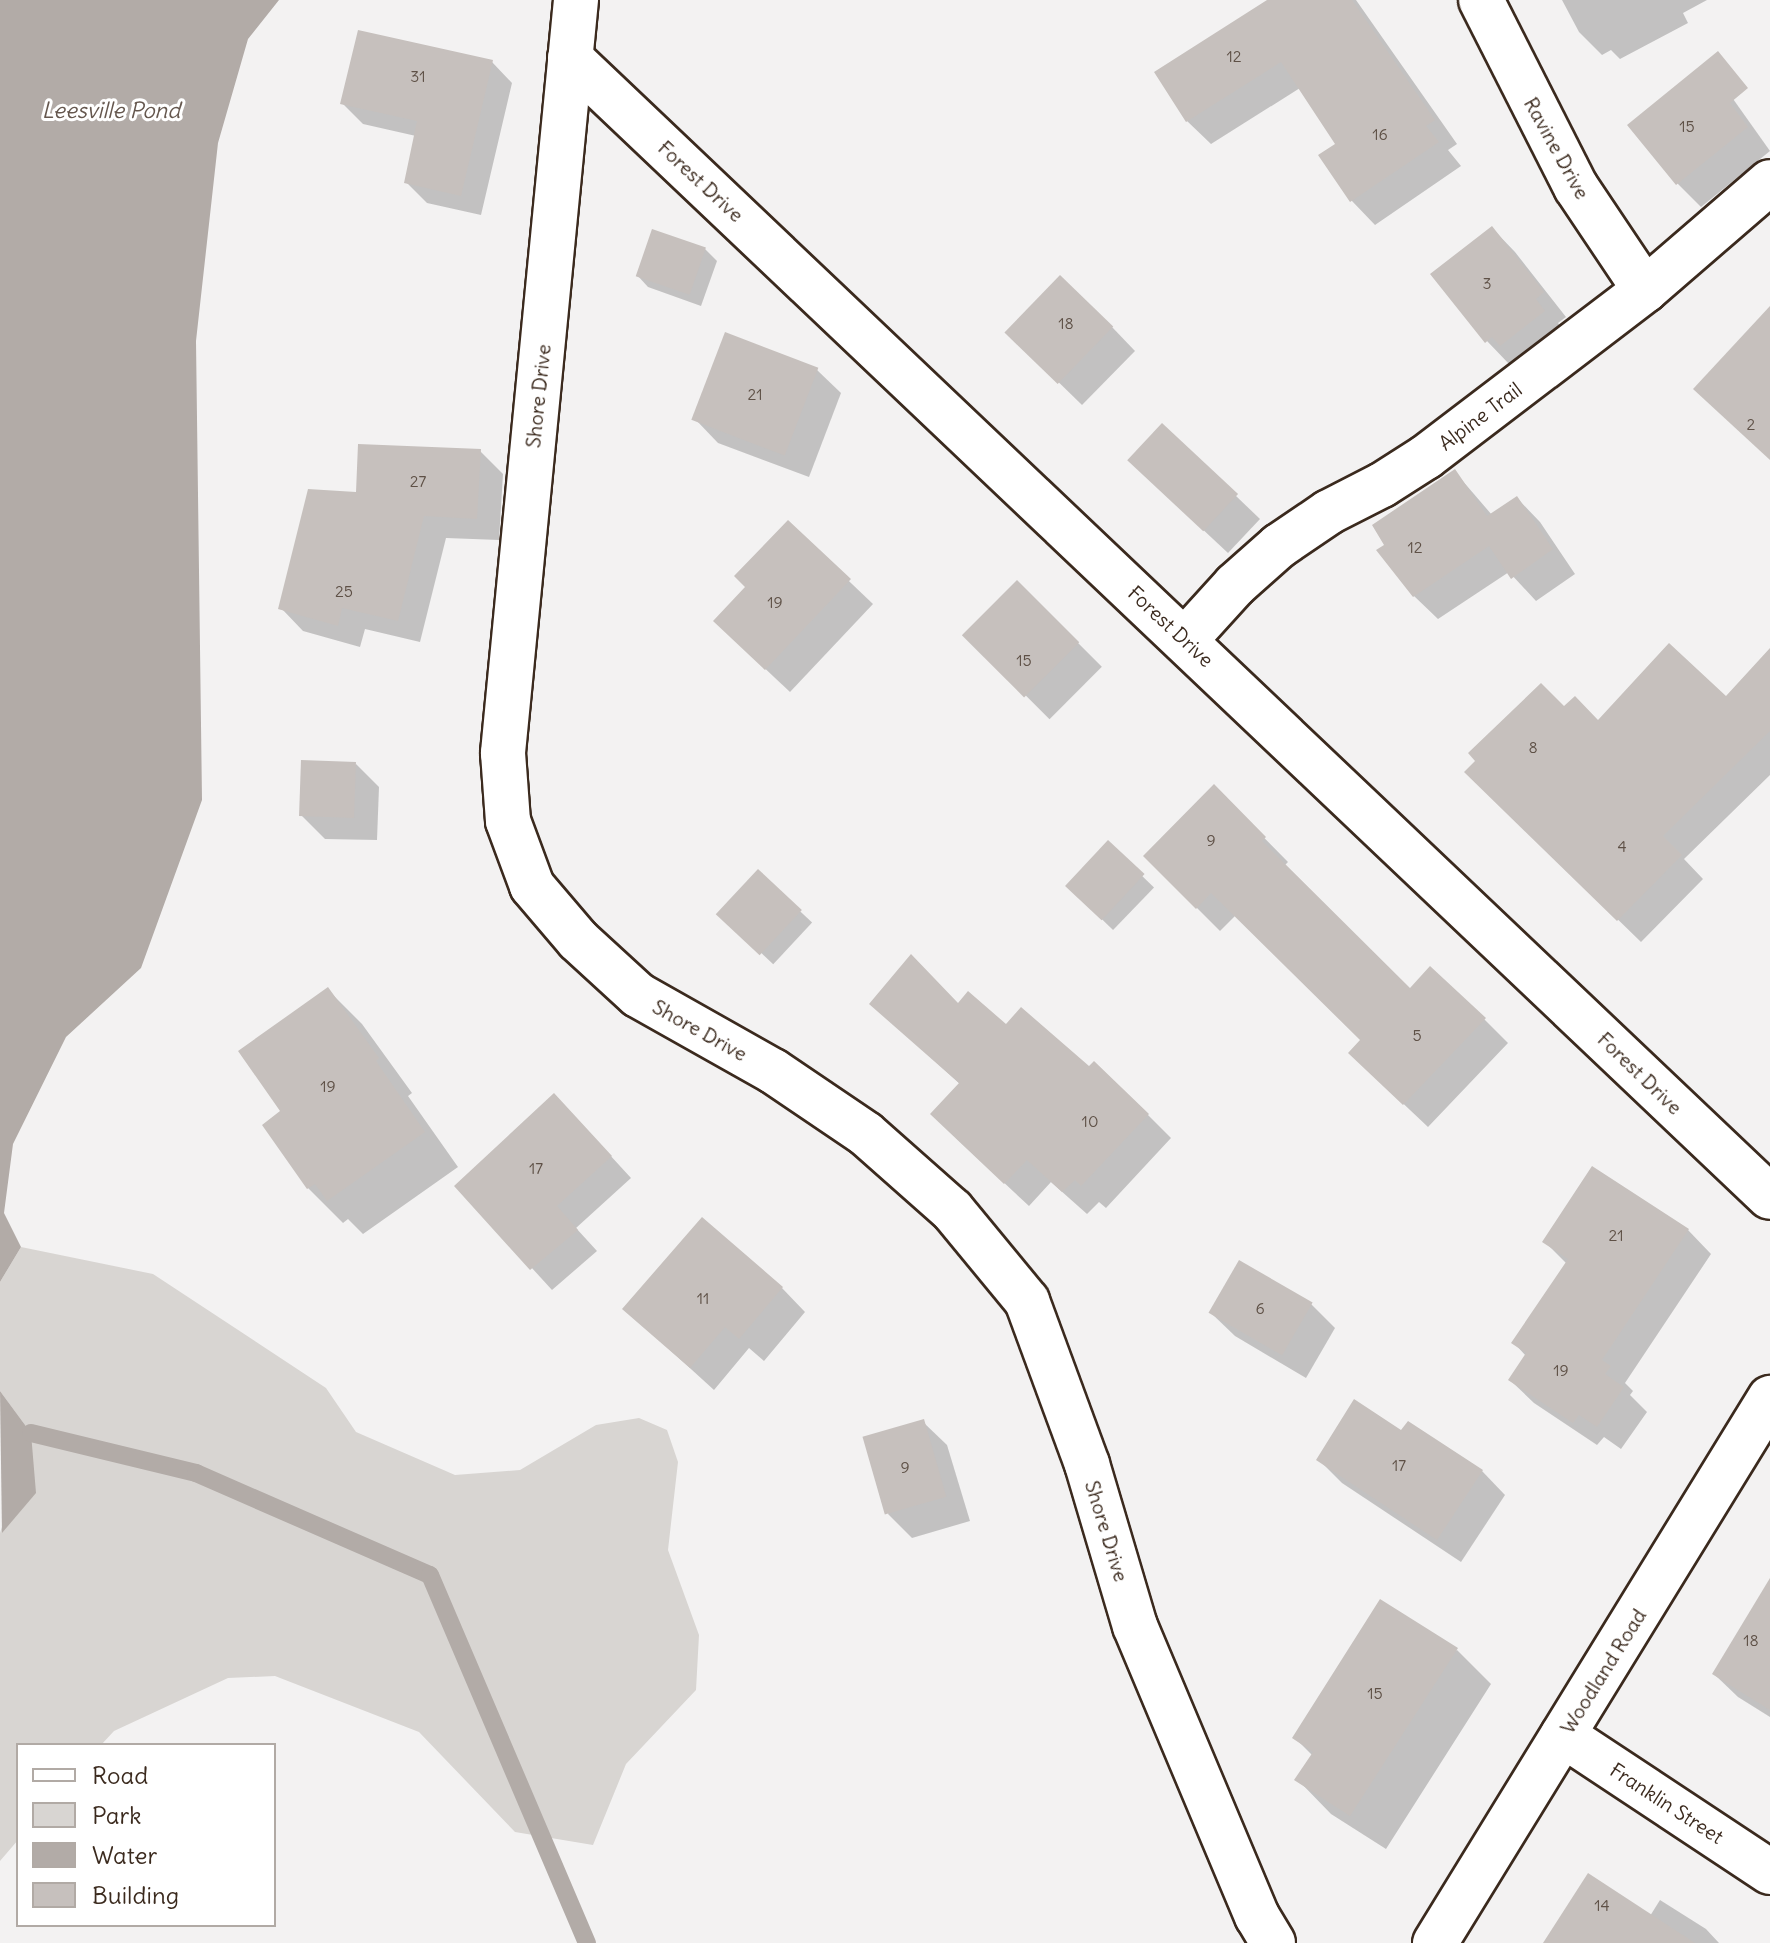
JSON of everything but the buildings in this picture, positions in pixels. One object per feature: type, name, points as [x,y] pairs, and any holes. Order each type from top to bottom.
[{"type":"street","name":"Shore Drive","points":[[576,0],[503,753],[508,821],[532,886],[578,940],[638,995],[773,1071],[866,1134],[952,1210],[1027,1301],[1087,1464],[1135,1626],[1257,1916],[1273,1943]]},
{"type":"street","name":"Ravine Drive","points":[[1481,0],[1576,187],[1645,290]]},
{"type":"street","name":"Forest Drive","points":[[570,58],[1186,639],[1770,1197]]},
{"type":"street","name":"Alpine Trail","points":[[1186,639],[1235,585],[1279,546],[1329,512],[1382,485],[1426,457],[1645,290],[1770,182]]},
{"type":"street","name":"Woodland Road","points":[[1435,1943],[1770,1398]]},
{"type":"street","name":"Franklin Street","points":[[1563,1735],[1770,1872]]},
{"type":"green space","points":[[21,1247],[153,1274],[326,1388],[356,1432],[455,1475],[520,1470],[596,1425],[639,1418],[667,1430],[678,1462],[668,1550],[699,1635],[696,1690],[626,1764],[593,1845],[515,1832],[419,1732],[275,1676],[228,1678],[114,1731],[103,1743],[16,1743],[16,1842],[0,1861],[0,1533],[31,1433],[0,1391],[0,1282]]},
{"type":"water","name":"Leesville Pond","points":[[0,0],[279,0],[248,39],[218,143],[196,341],[202,800],[141,968],[66,1037],[13,1144],[4,1213],[21,1247],[0,1282]]},
{"type":"water","points":[[0,1391],[31,1433],[36,1493],[2,1533]]},
{"type":"waterway","points":[[31,1433],[196,1473],[430,1575],[587,1943]]}]
